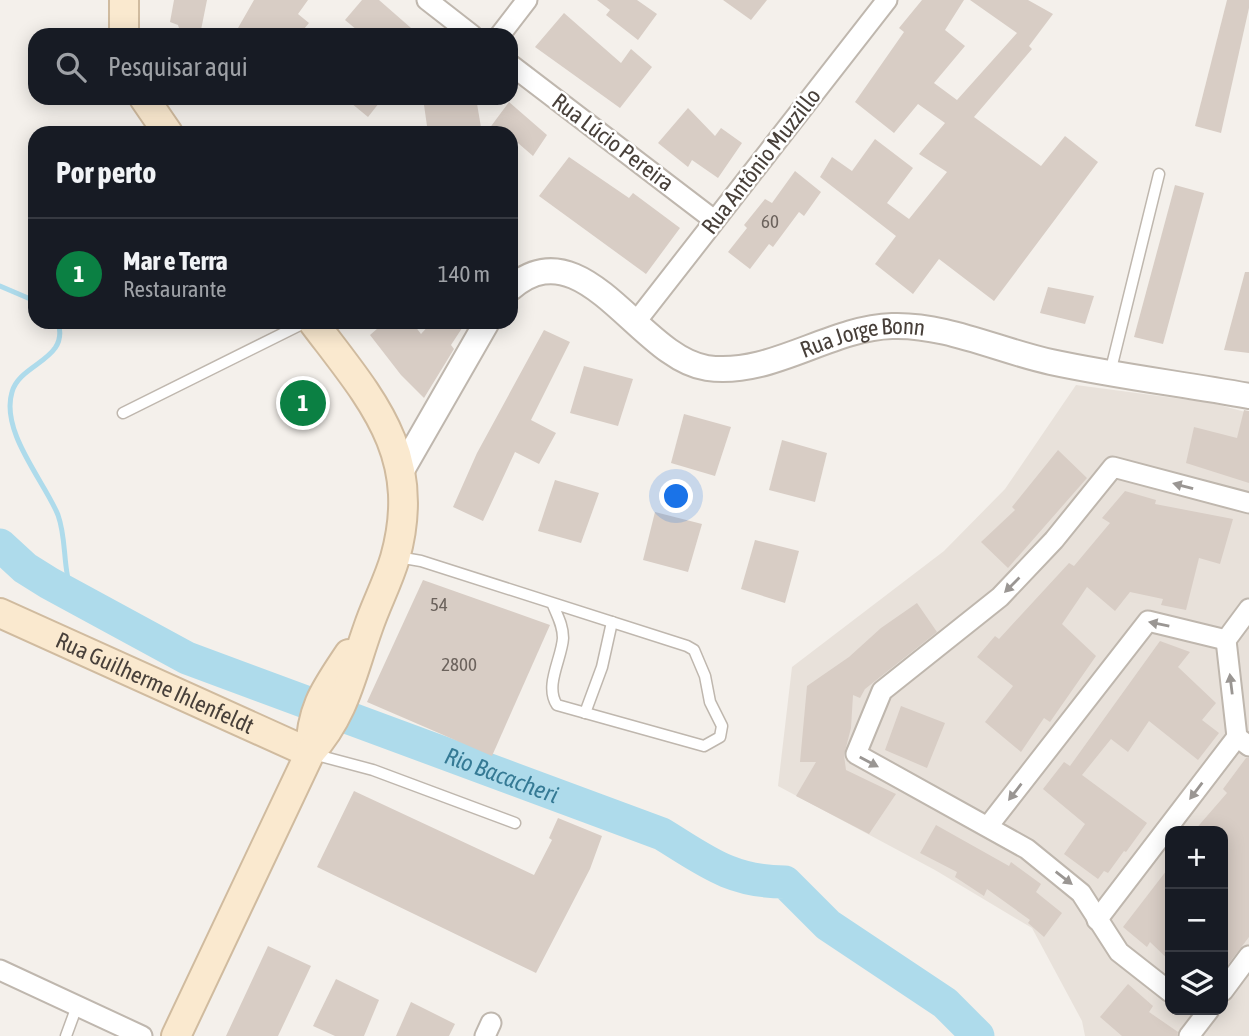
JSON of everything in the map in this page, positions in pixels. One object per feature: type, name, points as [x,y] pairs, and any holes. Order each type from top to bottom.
[{"type":"main road","points":[[124,0],[124,28]]},
{"type":"main road","points":[[150,105],[163,126]]},
{"type":"main road","points":[[176,1036],[310,753],[368,626],[395,557],[402,513],[402,470],[377,410],[318,329]]},
{"type":"main road","name":"Rua Guilherme Ihlenfeldt","points":[[1,616],[310,753]]},
{"type":"street","points":[[426,0],[463,28]]},
{"type":"street","points":[[505,28],[527,0]]},
{"type":"street","name":"Rua Antônio Muzzillo","points":[[635,323],[887,0]]},
{"type":"street","name":"Rua Lúcio Pereira","points":[[518,70],[714,220]]},
{"type":"street","name":"Rua Jorge Bonn","points":[[518,282],[536,273],[569,274],[602,291],[678,359],[708,368],[743,368],[870,329],[890,326],[933,331],[1018,354],[1109,373],[1249,396]]},
{"type":"street","points":[[402,470],[483,329]]},
{"type":"street","points":[[1165,988],[1119,952],[1074,886],[1027,849],[989,825],[856,754],[881,691],[1000,597],[1054,540],[1113,467],[1249,503]]},
{"type":"street","points":[[1097,920],[1243,741],[1226,640],[1249,609]]},
{"type":"street","points":[[989,825],[1148,621],[1226,640]]},
{"type":"street","points":[[1228,984],[1249,957]]},
{"type":"street","points":[[0,970],[142,1036]]},
{"type":"street","points":[[1189,1036],[1200,1015]]},
{"type":"lane","points":[[1109,373],[1159,174]]},
{"type":"lane","points":[[123,413],[292,329]]},
{"type":"lane","points":[[395,557],[421,561],[694,650],[710,702],[722,726],[720,737],[704,746],[554,702],[554,679],[563,642],[562,626],[553,606]]},
{"type":"lane","points":[[586,713],[602,667],[612,622]]},
{"type":"lane","points":[[310,753],[373,770],[514,823]]},
{"type":"lane","points":[[66,1036],[77,1006]]},
{"type":"shaded area","points":[[1076,385],[1212,403],[1249,413],[1249,1036],[1085,1036],[1082,1021],[1032,928],[935,870],[778,786],[792,667],[944,551],[1005,489]]},
{"type":"building","points":[[174,0],[207,0],[201,28],[179,28],[170,22]]},
{"type":"building","points":[[254,0],[308,0],[298,14],[309,23],[305,28],[238,28]]},
{"type":"building","points":[[362,0],[379,0],[411,28],[355,28],[345,20]]},
{"type":"building","points":[[597,0],[637,0],[657,14],[638,40],[606,15],[610,10]]},
{"type":"building","points":[[723,0],[767,0],[751,20]]},
{"type":"building","points":[[922,0],[964,0],[945,30],[965,46],[934,83],[957,100],[1017,33],[970,0],[1028,0],[1053,14],[1029,46],[1032,49],[974,117],[1041,166],[1065,136],[1098,162],[994,301],[939,259],[913,294],[875,264],[896,236],[820,177],[832,157],[852,171],[875,139],[913,168],[887,203],[909,219],[947,172],[919,154],[945,123],[918,104],[894,133],[855,102],[904,32],[899,28]]},
{"type":"building","points":[[1227,0],[1249,0],[1249,8],[1221,133],[1195,126]]},
{"type":"building","points":[[564,13],[621,63],[631,49],[652,67],[620,108],[535,47]]},
{"type":"building","points":[[353,105],[377,105],[368,117]]},
{"type":"building","points":[[424,105],[477,105],[481,126],[427,126]]},
{"type":"building","points":[[507,105],[512,105],[547,135],[533,156],[518,143],[518,126],[491,126]]},
{"type":"building","points":[[688,108],[715,136],[721,128],[742,143],[718,178],[692,160],[688,167],[658,143]]},
{"type":"building","points":[[569,157],[629,198],[633,193],[680,228],[646,274],[539,196]]},
{"type":"building","points":[[795,171],[821,192],[804,216],[799,212],[773,247],[769,244],[750,269],[728,252],[747,228],[744,225],[765,199],[772,203]]},
{"type":"building","points":[[1175,185],[1204,193],[1163,344],[1134,337]]},
{"type":"building","points":[[1245,272],[1249,272],[1249,353],[1224,350]]},
{"type":"building","points":[[1048,287],[1094,296],[1085,324],[1040,313]]},
{"type":"building","points":[[377,329],[417,329],[421,334],[426,329],[461,329],[451,345],[454,349],[424,398],[401,375],[370,335]]},
{"type":"building","points":[[544,330],[570,342],[531,420],[556,433],[539,464],[515,452],[483,521],[453,507],[477,453]]},
{"type":"building","points":[[584,366],[633,379],[618,426],[570,413]]},
{"type":"building","points":[[1244,410],[1249,411],[1249,483],[1186,463],[1194,427],[1237,438]]},
{"type":"building","points":[[684,414],[731,427],[715,476],[671,463]]},
{"type":"building","points":[[782,440],[827,453],[815,502],[769,490]]},
{"type":"building","points":[[1058,450],[1087,478],[1008,568],[981,542],[1015,510],[1012,507]]},
{"type":"building","points":[[555,480],[599,493],[581,543],[538,531]]},
{"type":"building","points":[[1125,491],[1156,500],[1155,504],[1233,519],[1220,564],[1199,558],[1186,610],[1161,605],[1163,599],[1130,592],[1115,611],[1087,587],[1062,624],[1096,656],[1050,722],[1044,718],[1021,752],[985,722],[1013,686],[977,657],[995,636],[999,639],[1069,563],[1074,566],[1110,523],[1102,518]]},
{"type":"building","points":[[655,512],[702,524],[688,572],[643,560]]},
{"type":"building","points":[[755,540],[799,551],[785,603],[741,589]]},
{"type":"building","points":[[423,580],[550,625],[492,756],[367,702]]},
{"type":"building","points":[[917,603],[937,632],[865,689],[860,698],[853,695],[851,728],[844,755],[846,770],[896,794],[869,834],[796,796],[816,762],[800,762],[807,686],[849,657],[881,628]]},
{"type":"building","points":[[1160,641],[1190,652],[1178,667],[1216,703],[1202,720],[1219,733],[1198,760],[1149,721],[1128,752],[1111,739],[1082,775],[1147,823],[1108,873],[1104,871],[1098,879],[1064,854],[1085,824],[1043,789],[1064,762],[1070,766]]},
{"type":"building","points":[[901,706],[945,723],[927,768],[885,750]]},
{"type":"building","points":[[1246,758],[1249,758],[1249,937],[1228,964],[1228,826],[1198,826],[1227,793],[1223,789]]},
{"type":"building","points":[[354,791],[534,875],[552,840],[549,838],[558,818],[602,836],[590,869],[536,973],[317,867]]},
{"type":"building","points":[[936,825],[1009,866],[1011,862],[1041,884],[1036,892],[1062,913],[1044,937],[1028,923],[1030,920],[987,889],[984,896],[955,877],[957,872],[920,853]]},
{"type":"building","points":[[1165,872],[1165,956],[1150,942],[1147,947],[1123,927]]},
{"type":"building","points":[[268,946],[311,966],[278,1036],[226,1036]]},
{"type":"building","points":[[336,979],[379,1000],[364,1036],[335,1036],[313,1026]]},
{"type":"building","points":[[1128,984],[1153,1006],[1149,1012],[1178,1032],[1177,1036],[1122,1036],[1100,1017]]},
{"type":"building","points":[[411,1002],[455,1024],[449,1036],[396,1036]]},
{"type":"waterway","points":[[0,286],[28,298]]},
{"type":"waterway","points":[[59,329],[57,345],[51,353],[17,382],[12,392],[10,407],[18,440],[58,515],[68,578],[75,598]]},
{"type":"waterway","name":"Rio Bacacheri","points":[[0,545],[25,568],[49,583],[187,658],[662,834],[706,861],[734,874],[785,882],[828,925],[945,1003],[978,1036]]},
{"type":"place","name":"Mar e Terra","points":[[303,403]]}]
